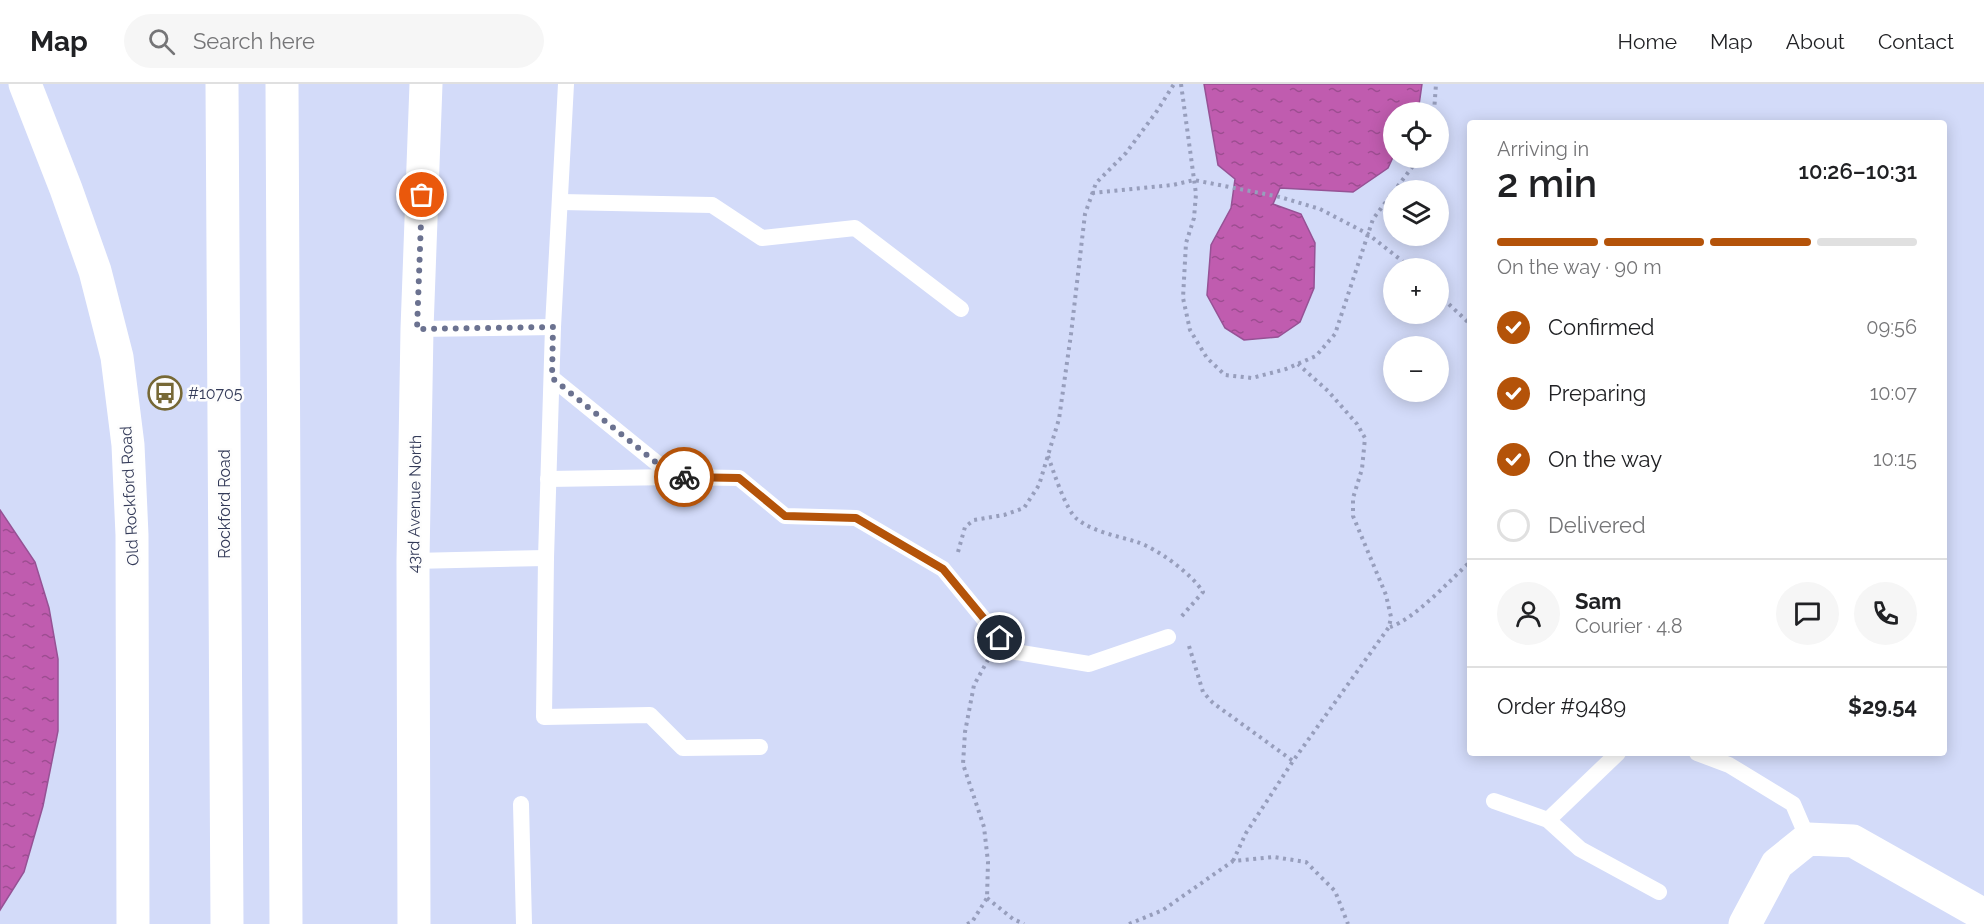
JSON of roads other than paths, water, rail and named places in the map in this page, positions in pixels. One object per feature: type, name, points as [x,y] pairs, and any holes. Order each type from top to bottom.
[{"type":"street","name":"Old Rockford Road","points":[[25,84],[95,272],[117,357],[127,434],[132,535],[133,924]]},
{"type":"street","name":"Rockford Road","points":[[222,84],[227,924]]},
{"type":"street","points":[[282,84],[286,924]]},
{"type":"street","name":"43rd Avenue North","points":[[414,924],[413,561],[417,329],[426,84]]},
{"type":"street","points":[[1745,924],[1777,864],[1808,839],[1853,842],[1984,915]]},
{"type":"lane","points":[[566,84],[553,327],[544,717],[650,715],[683,748],[760,747]]},
{"type":"lane","points":[[561,202],[712,205],[762,238],[855,228],[961,309]]},
{"type":"lane","points":[[417,329],[553,327]]},
{"type":"lane","points":[[552,378],[674,477]]},
{"type":"lane","points":[[548,479],[739,478],[785,516],[856,518],[943,569],[1010,651],[1089,664],[1168,637]]},
{"type":"lane","points":[[413,561],[546,558]]},
{"type":"lane","points":[[1548,820],[1615,756]]},
{"type":"lane","points":[[1705,756],[1729,765],[1793,804],[1808,839]]},
{"type":"lane","points":[[1494,801],[1548,820],[1580,849],[1659,892]]},
{"type":"lane","points":[[521,804],[524,924]]},
{"type":"water","points":[[1204,84],[1422,84],[1419,102],[1383,102],[1383,168],[1388,168],[1353,192],[1280,188],[1273,204],[1301,214],[1315,243],[1314,288],[1300,322],[1278,337],[1244,340],[1225,328],[1207,295],[1211,245],[1231,208],[1235,179],[1218,165]]},
{"type":"water","points":[[0,510],[35,562],[49,608],[58,659],[58,731],[43,806],[24,872],[0,910]]},
{"type":"place","name":"#10705","points":[[165,393]]}]
